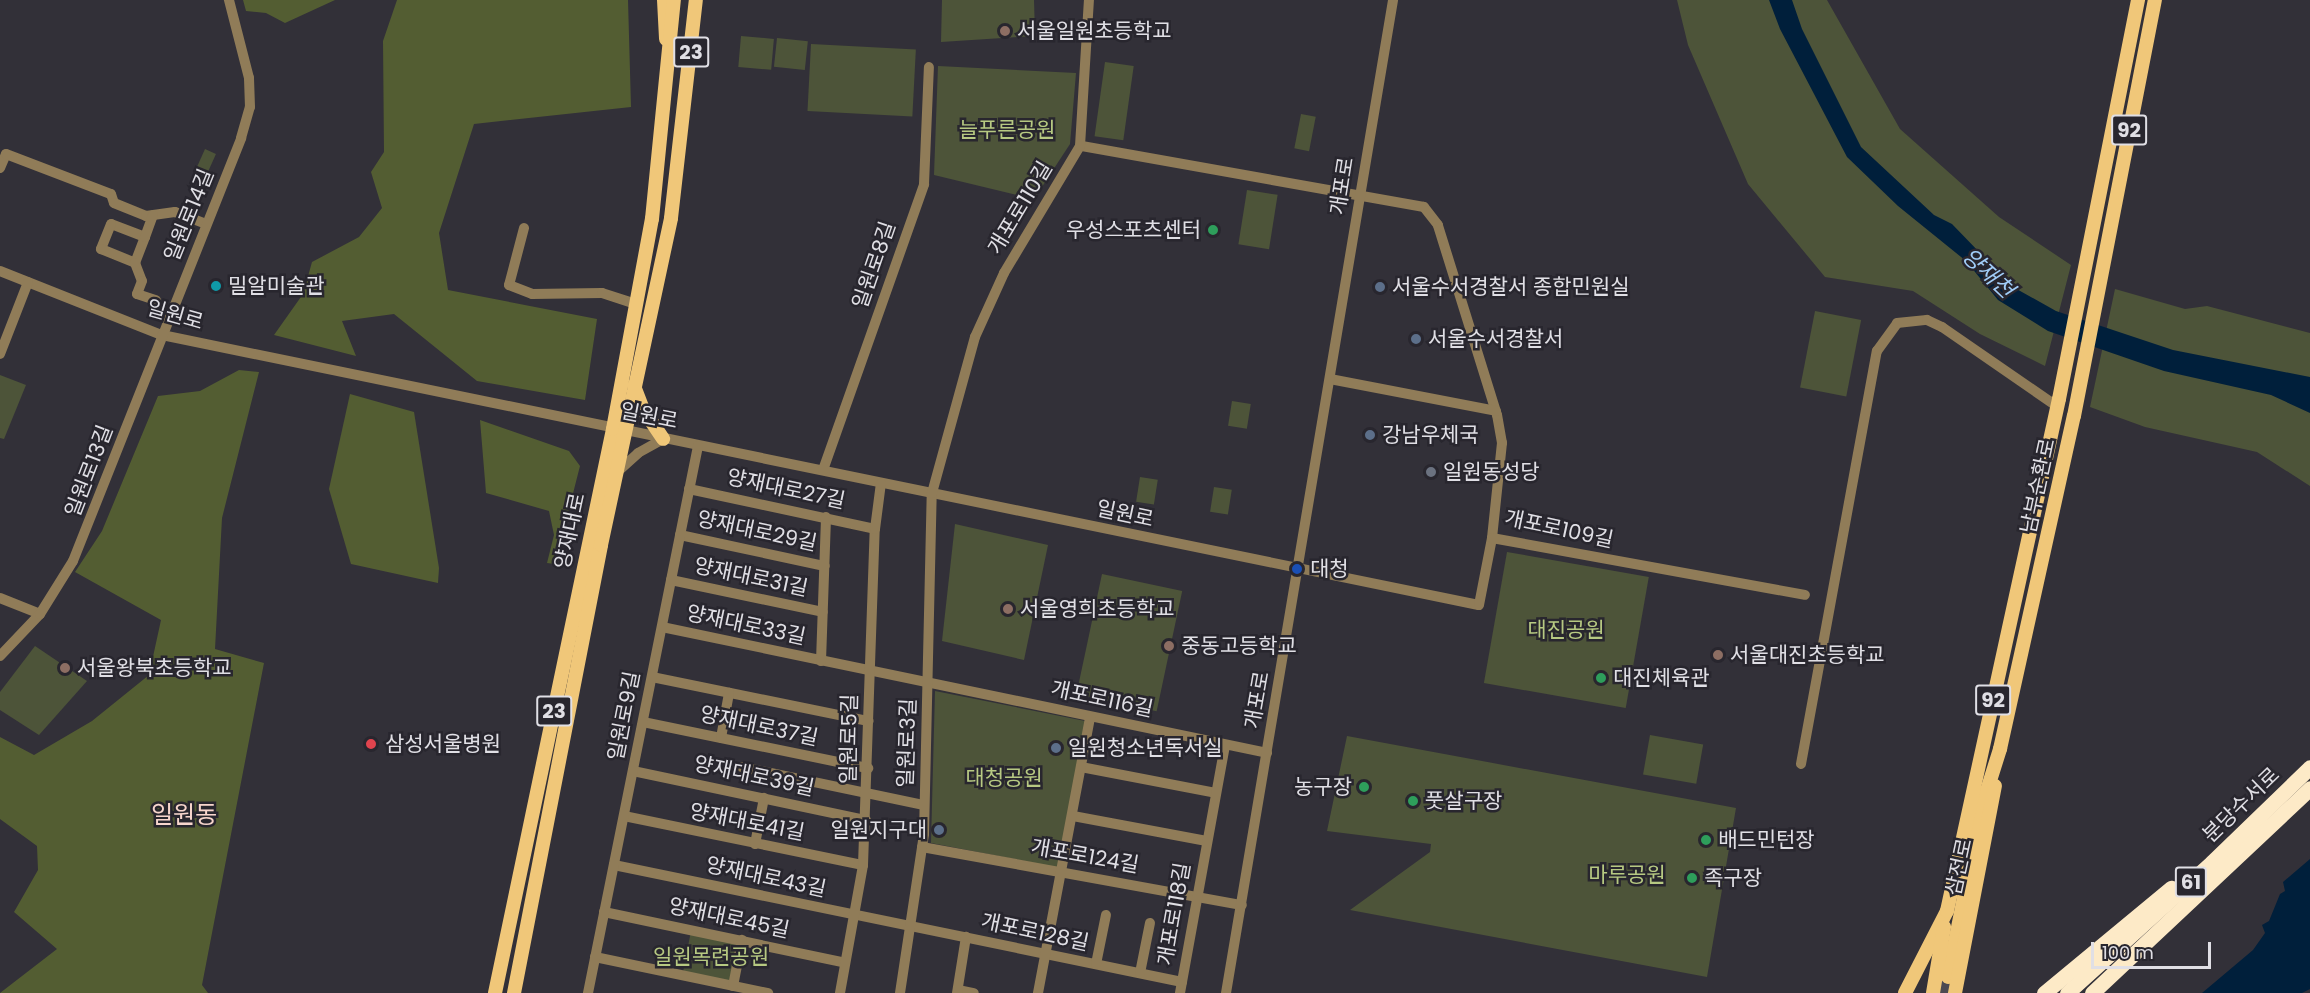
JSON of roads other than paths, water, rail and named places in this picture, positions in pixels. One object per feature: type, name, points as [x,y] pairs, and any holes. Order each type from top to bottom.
[{"type":"highway","name":"분당수서로","points":[[2067,993],[2212,862],[2310,767]]},
{"type":"highway","name":"분당수서로","points":[[2092,993],[2310,788]]},
{"type":"highway","points":[[2044,993],[2178,882],[2212,862]]},
{"type":"main road","name":"양재대로","points":[[664,0],[670,74]]},
{"type":"main road","name":"양재대로","points":[[495,993],[618,430],[636,304],[652,219],[670,74],[674,0]]},
{"type":"main road","name":"양재대로","points":[[686,104],[689,0]]},
{"type":"main road","name":"양재대로","points":[[514,993],[615,474],[618,430],[634,386],[670,218],[686,104],[696,0]]},
{"type":"main road","name":"남부순환로","points":[[1905,993],[1947,910],[2058,403],[2138,0]]},
{"type":"main road","name":"남부순환로","points":[[1948,977],[1983,803],[2000,749],[2076,406],[2155,0]]},
{"type":"main road","points":[[634,386],[663,439]]},
{"type":"main road","name":"삼전로","points":[[1955,993],[1993,807],[2000,749]]},
{"type":"main road","name":"삼전로","points":[[1933,993],[1947,910]]},
{"type":"street","name":"일원로14길","points":[[162,335],[250,108],[249,78],[229,0]]},
{"type":"street","points":[[1089,0],[1080,146],[1360,195]]},
{"type":"street","name":"개포로","points":[[1226,993],[1393,0]]},
{"type":"street","name":"일원로8길","points":[[823,470],[924,184],[929,67]]},
{"type":"street","name":"개포로110길","points":[[932,493],[972,345],[1004,273],[1080,146]]},
{"type":"street","points":[[0,168],[6,154],[111,194],[114,203],[146,216],[175,212],[206,224]]},
{"type":"street","name":"개포로109길","points":[[1360,195],[1424,207],[1438,225],[1496,411],[1502,443],[1492,538],[1805,595]]},
{"type":"street","points":[[153,215],[135,263],[142,281],[137,294],[156,300]]},
{"type":"street","points":[[135,263],[101,249],[111,224],[145,237]]},
{"type":"street","points":[[524,228],[509,285],[532,294],[602,293],[636,304]]},
{"type":"street","name":"일원로","points":[[0,272],[162,335],[618,430],[823,470],[1298,571],[1479,605],[1492,538]]},
{"type":"street","points":[[0,354],[28,282]]},
{"type":"street","points":[[1801,764],[1877,351],[1890,332],[1897,323],[1919,321],[1942,327],[2058,403]]},
{"type":"street","name":"일원로13길","points":[[0,656],[40,614],[73,561],[100,500],[162,335]]},
{"type":"street","points":[[1330,379],[1496,411]]},
{"type":"street","points":[[615,474],[638,453],[663,439]]},
{"type":"street","name":"일원로9길","points":[[588,993],[698,446]]},
{"type":"street","name":"일원로5길","points":[[840,993],[863,865],[867,820],[875,529],[881,483]]},
{"type":"street","name":"양재대로27길","points":[[689,489],[875,529]]},
{"type":"street","name":"일원로3길","points":[[900,993],[922,847],[929,683],[932,493]]},
{"type":"street","name":"양재대로33길","points":[[822,661],[826,517]]},
{"type":"street","name":"양재대로29길","points":[[680,535],[825,566]]},
{"type":"street","name":"양재대로31길","points":[[671,580],[823,612]]},
{"type":"street","points":[[0,598],[40,614]]},
{"type":"street","name":"양재대로33길","points":[[662,627],[929,683]]},
{"type":"street","points":[[652,677],[868,721]]},
{"type":"street","name":"개포로116길","points":[[929,683],[1267,753]]},
{"type":"street","points":[[721,738],[729,693]]},
{"type":"street","points":[[1038,993],[1063,872],[1090,717]]},
{"type":"street","name":"양재대로37길","points":[[643,722],[868,768]]},
{"type":"street","name":"개포로118길","points":[[1181,987],[1225,745]]},
{"type":"street","points":[[742,767],[867,795],[924,805]]},
{"type":"street","points":[[1081,767],[1216,794]]},
{"type":"street","name":"양재대로39길","points":[[633,771],[867,820]]},
{"type":"street","points":[[755,844],[764,798]]},
{"type":"street","name":"양재대로41길","points":[[624,816],[863,865]]},
{"type":"street","name":"개포로118길","points":[[1072,816],[1207,841]]},
{"type":"street","name":"개포로124길","points":[[922,847],[1242,905]]},
{"type":"street","name":"양재대로43길","points":[[614,865],[911,926]]},
{"type":"street","name":"양재대로45길","points":[[604,912],[845,963]]},
{"type":"street","name":"개포로128길","points":[[1096,964],[1106,915]]},
{"type":"street","points":[[1140,973],[1150,923]]},
{"type":"street","name":"개포로128길","points":[[911,926],[1140,973],[1181,987]]},
{"type":"street","name":"개포로128길","points":[[958,992],[966,938]]},
{"type":"street","points":[[733,986],[742,940]]},
{"type":"street","points":[[595,957],[768,993]]},
{"type":"street","points":[[958,992],[974,993]]},
{"type":"water","name":"양재천","points":[[1769,0],[1792,0],[1802,29],[1861,147],[1934,215],[1952,224],[2013,287],[2056,311],[2173,350],[2310,377],[2310,413],[2271,395],[2164,371],[2048,331],[1998,300],[1966,261],[1898,206],[1847,157],[1780,29]]},
{"type":"water","points":[[2310,859],[2310,989],[2302,993],[2202,993],[2253,950],[2265,933],[2262,925],[2269,921],[2280,894],[2285,891],[2283,882]]},
{"type":"tunnel","points":[[1940,993],[1948,977]]},
{"type":"place","name":"서울일원초등학교","points":[[1005,31]]},
{"type":"place","name":"우성스포츠센터","points":[[1213,230]]},
{"type":"place","name":"밀알미술관","points":[[216,286]]},
{"type":"place","name":"서울수서경찰서 종합민원실","points":[[1380,287]]},
{"type":"place","name":"서울수서경찰서","points":[[1416,339]]},
{"type":"place","name":"강남우체국","points":[[1370,435]]},
{"type":"place","name":"일원동성당","points":[[1431,472]]},
{"type":"place","name":"대청","points":[[1297,569]]},
{"type":"place","name":"서울영희초등학교","points":[[1008,609]]},
{"type":"place","name":"중동고등학교","points":[[1169,646]]},
{"type":"place","name":"서울대진초등학교","points":[[1718,655]]},
{"type":"place","name":"서울왕북초등학교","points":[[65,668]]},
{"type":"place","name":"대진체육관","points":[[1601,678]]},
{"type":"place","name":"삼성서울병원","points":[[371,744]]},
{"type":"place","name":"일원청소년독서실","points":[[1056,748]]},
{"type":"place","name":"농구장","points":[[1364,787]]},
{"type":"place","name":"풋살구장","points":[[1413,801]]},
{"type":"place","name":"일원지구대","points":[[939,830]]},
{"type":"place","name":"배드민턴장","points":[[1706,840]]},
{"type":"place","name":"족구장","points":[[1692,878]]},
{"type":"district","name":"일원동","points":[[184,815]]},
{"type":"park label","name":"늘푸른공원","points":[[1007,130]]},
{"type":"park label","name":"대진공원","points":[[1566,630]]},
{"type":"park label","name":"대청공원","points":[[1004,778]]},
{"type":"park label","name":"마루공원","points":[[1627,875]]},
{"type":"park label","name":"일원목련공원","points":[[711,957]]}]
